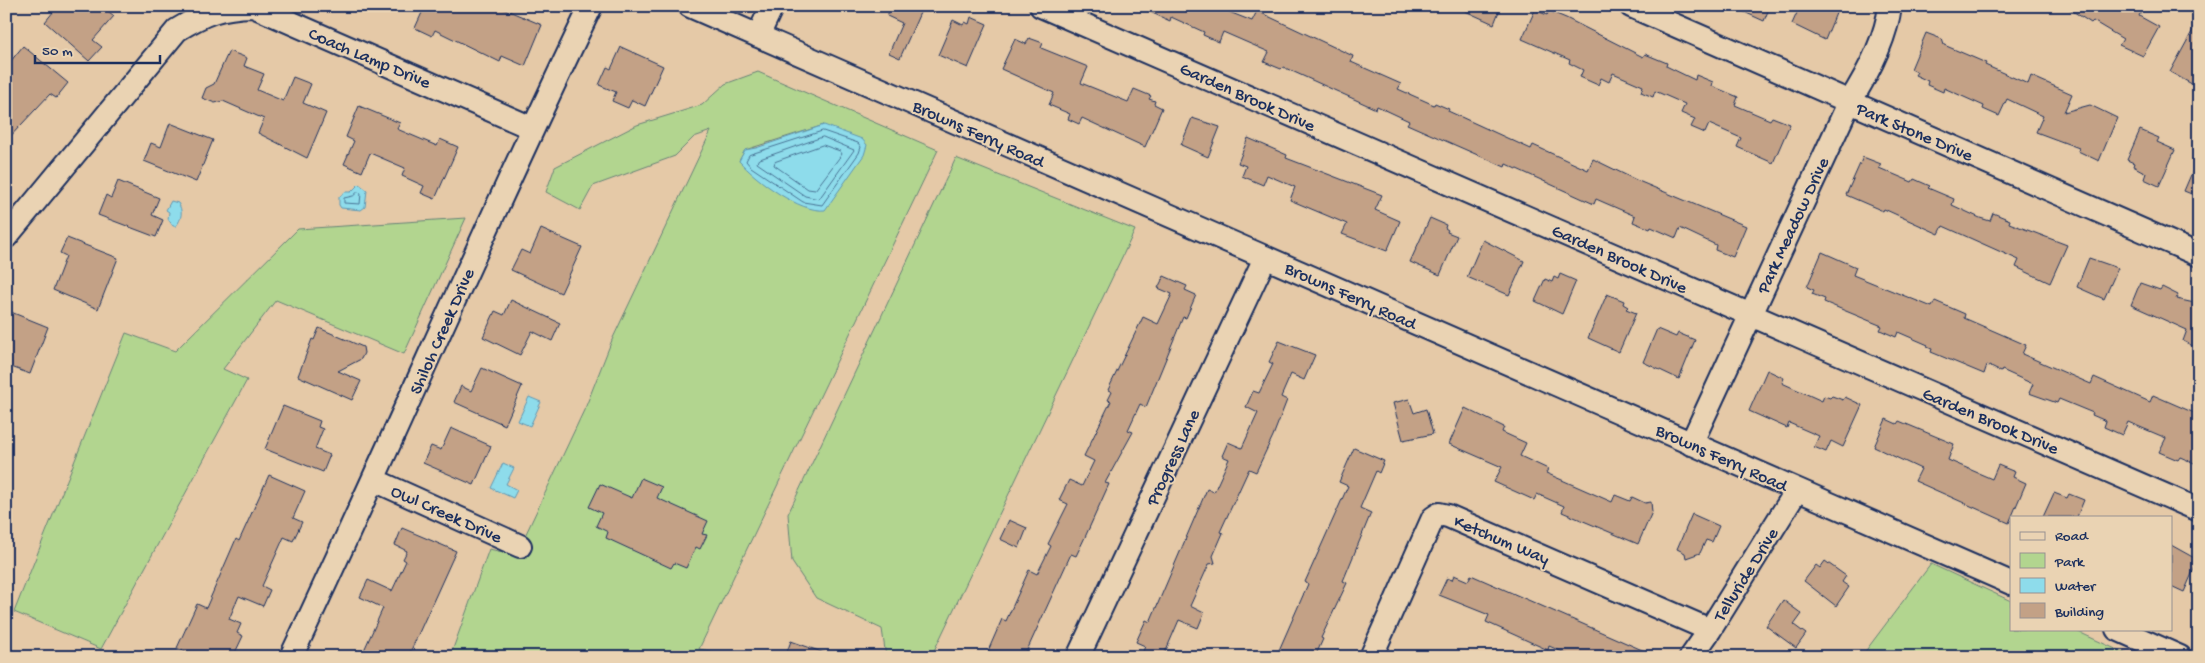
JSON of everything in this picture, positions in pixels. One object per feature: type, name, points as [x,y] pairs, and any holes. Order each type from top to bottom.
[{"type":"street","name":"Coach Lamp Drive","points":[[6,237],[177,30],[199,17],[226,7],[253,6],[532,128]]},
{"type":"street","name":"Shiloh Creek Drive","points":[[291,657],[374,480],[532,128],[591,6]]},
{"type":"street","name":"Browns Ferry Road","points":[[690,6],[2010,583]]},
{"type":"street","points":[[758,36],[772,6]]},
{"type":"street","name":"Garden Brook Drive","points":[[1041,6],[2199,510]]},
{"type":"street","name":"Park Stone Drive","points":[[1631,6],[2199,255]]},
{"type":"street","name":"Park Meadow Drive","points":[[1691,444],[1849,103],[1866,75],[1889,18],[1890,6]]},
{"type":"street","name":"Progress Lane","points":[[1078,657],[1265,258]]},
{"type":"street","name":"Owl Creek Drive","points":[[374,480],[520,546]]},
{"type":"street","name":"Telluride Drive","points":[[1691,657],[1710,630],[1797,490]]},
{"type":"street","name":"Ketchum Way","points":[[1371,657],[1433,518],[1439,514],[1448,516],[1710,630]]},
{"type":"street","points":[[2119,630],[2180,657]]},
{"type":"green space","points":[[758,72],[938,150],[699,649],[710,651],[717,657],[450,657],[489,549],[516,555],[586,406],[612,340],[711,131],[694,137],[675,156],[593,186],[580,210],[546,192],[555,167],[637,125],[702,105],[725,84]],"holes":[[[824,125],[739,161],[745,150]]]},
{"type":"green space","points":[[956,158],[1135,230],[931,657],[886,657],[882,629],[816,598],[792,562],[788,514]]},
{"type":"green space","points":[[466,218],[404,354],[276,300],[223,369],[247,380],[101,649],[14,612],[126,333],[175,351],[298,229]]},
{"type":"green space","points":[[1931,564],[2010,601],[2010,630],[2074,630],[2133,657],[1861,657]]},
{"type":"water","points":[[824,125],[862,139],[867,145],[864,155],[825,210],[815,210],[791,201],[767,186],[739,161],[745,150]]},
{"type":"water","points":[[359,184],[367,190],[365,207],[361,210],[341,208],[339,197],[345,192],[351,192]]},
{"type":"water","points":[[171,201],[178,203],[181,209],[181,217],[176,226],[173,226],[168,219],[169,212],[166,210]]},
{"type":"water","points":[[529,397],[541,402],[530,426],[518,421]]},
{"type":"water","points":[[503,463],[514,468],[506,484],[517,490],[513,498],[491,488]]},
{"type":"building","points":[[58,6],[102,6],[114,16],[93,40],[102,47],[89,61],[45,22]]},
{"type":"building","points":[[425,6],[497,6],[542,25],[525,66],[502,56],[500,62],[435,30],[432,36],[415,28]]},
{"type":"building","points":[[891,6],[923,6],[900,58],[889,53],[902,23],[887,16]]},
{"type":"building","points":[[1137,6],[1214,6],[1252,21],[1257,11],[1353,56],[1351,62],[1401,84],[1398,89],[1434,105],[1435,103],[1449,109],[1448,111],[1531,149],[1533,145],[1588,170],[1593,159],[1636,180],[1746,226],[1733,257],[1715,250],[1716,245],[1680,228],[1676,238],[1651,227],[1650,229],[1633,222],[1635,216],[1596,199],[1594,204],[1506,164],[1505,167],[1407,124],[1409,121],[1377,106],[1376,109],[1283,67],[1281,69],[1264,62],[1269,52],[1223,32],[1219,42],[1203,35],[1204,32],[1171,17],[1170,21]]},
{"type":"building","points":[[1454,6],[1501,6],[1494,24]]},
{"type":"building","points":[[1731,6],[1770,6],[1764,21]]},
{"type":"building","points":[[1800,6],[1839,6],[1825,40],[1792,24]]},
{"type":"building","points":[[2065,6],[2144,6],[2139,16],[2159,27],[2143,56],[2119,45],[2123,39],[2093,21],[2091,23]]},
{"type":"building","points":[[1535,10],[1547,15],[1549,11],[1566,18],[1643,57],[1645,54],[1667,63],[1666,66],[1695,80],[1696,75],[1713,82],[1712,86],[1738,97],[1735,105],[1770,120],[1772,117],[1790,124],[1773,163],[1737,147],[1741,138],[1709,124],[1705,133],[1691,127],[1695,119],[1681,113],[1685,104],[1655,91],[1653,97],[1641,92],[1643,86],[1613,73],[1609,82],[1601,78],[1598,85],[1580,77],[1583,70],[1569,63],[1570,60],[1522,39]]},
{"type":"building","points":[[971,17],[987,24],[968,68],[938,55],[953,20],[963,25],[965,22],[969,24]]},
{"type":"building","points":[[2199,19],[2199,88],[2170,72]]},
{"type":"building","points":[[1926,33],[1942,39],[1944,45],[2028,84],[2031,76],[2072,94],[2064,112],[2090,105],[2117,118],[2099,161],[2078,151],[2079,148],[2036,132],[2043,116],[2007,99],[1999,116],[1983,109],[1984,106],[1944,88],[1943,92],[1927,85],[1928,81],[1915,75],[1917,72],[1911,69]]},
{"type":"building","points":[[1029,38],[1043,43],[1041,48],[1088,67],[1081,83],[1128,102],[1134,89],[1151,96],[1149,99],[1155,101],[1154,104],[1162,108],[1145,147],[1082,118],[1079,124],[1068,119],[1070,114],[1049,105],[1054,93],[1001,69],[1015,39],[1026,44]]},
{"type":"building","points":[[23,46],[68,83],[56,98],[50,94],[6,141],[6,67]]},
{"type":"building","points":[[621,47],[663,66],[645,106],[632,100],[628,108],[612,101],[616,92],[599,85],[607,67],[611,69]]},
{"type":"building","points":[[229,51],[247,58],[244,66],[264,74],[257,90],[283,101],[293,77],[311,84],[303,103],[326,113],[307,158],[258,133],[264,119],[223,101],[215,103],[202,98],[206,88],[214,84]]},
{"type":"building","points":[[359,106],[400,123],[397,129],[437,146],[440,139],[458,147],[435,199],[421,193],[424,186],[402,176],[405,168],[370,153],[362,172],[344,164],[354,141],[346,137]]},
{"type":"building","points":[[1192,118],[1220,127],[1208,157],[1181,145]]},
{"type":"building","points":[[170,123],[213,140],[196,182],[144,161],[151,143],[161,147]]},
{"type":"building","points":[[2140,130],[2159,138],[2157,142],[2175,150],[2159,186],[2144,179],[2146,173],[2133,166],[2134,163],[2127,160]]},
{"type":"building","points":[[1248,138],[1287,155],[1286,158],[1382,195],[1375,210],[1400,221],[1387,251],[1342,234],[1347,224],[1290,200],[1295,187],[1267,175],[1263,185],[1242,176],[1246,166],[1238,163]]},
{"type":"building","points":[[2199,156],[2199,197],[2184,191]]},
{"type":"building","points":[[1863,157],[1881,164],[1879,168],[1912,182],[1914,179],[1930,186],[1928,188],[1954,199],[1952,205],[1980,218],[1990,221],[1993,213],[2010,220],[2009,223],[2067,245],[2050,283],[2016,267],[2019,260],[1943,226],[1939,234],[1884,209],[1883,211],[1846,195]]},
{"type":"building","points":[[118,181],[159,198],[152,215],[163,220],[156,237],[98,215],[106,195],[111,198]]},
{"type":"building","points":[[1430,218],[1446,225],[1447,232],[1457,236],[1440,275],[1410,262]]},
{"type":"building","points":[[541,229],[582,247],[561,293],[511,270],[521,250],[530,254]]},
{"type":"building","points":[[67,238],[118,258],[98,309],[53,290],[66,256],[60,253]]},
{"type":"building","points":[[1483,240],[1524,261],[1509,295],[1467,277]]},
{"type":"building","points":[[1822,252],[1856,267],[1853,275],[1932,307],[1935,301],[1965,314],[1964,318],[2026,345],[2022,354],[2091,384],[2094,377],[2150,402],[2153,395],[2199,415],[2199,465],[2180,457],[2178,460],[2159,452],[2166,438],[2128,422],[2122,435],[2104,427],[2106,421],[2092,415],[2093,413],[2059,399],[2057,403],[2029,393],[2033,384],[2002,370],[2001,372],[1987,365],[1984,374],[1931,352],[1932,349],[1927,347],[1928,345],[1898,332],[1896,337],[1880,330],[1882,326],[1824,302],[1825,299],[1812,294],[1814,290],[1807,287]]},
{"type":"building","points":[[2089,258],[2118,268],[2104,299],[2077,287]]},
{"type":"building","points":[[1560,274],[1576,281],[1562,314],[1535,301],[1545,279],[1552,282],[1554,277],[1558,279]]},
{"type":"building","points":[[1164,276],[1187,286],[1185,290],[1196,295],[1186,318],[1183,317],[1146,407],[1140,404],[1128,430],[1133,432],[1105,483],[1109,484],[1086,535],[1076,556],[1071,554],[1024,657],[1001,657],[988,651],[1002,619],[1006,621],[1029,570],[1037,574],[1051,546],[1048,544],[1068,504],[1059,500],[1069,480],[1082,486],[1094,461],[1084,456],[1111,401],[1108,400],[1112,392],[1108,390],[1143,317],[1158,324],[1172,294],[1158,288]]},
{"type":"building","points":[[2140,283],[2160,290],[2162,287],[2178,295],[2176,299],[2199,304],[2199,349],[2183,341],[2187,330],[2131,305]]},
{"type":"building","points":[[1607,294],[1624,301],[1623,304],[1628,307],[1626,309],[1636,313],[1619,352],[1588,338]]},
{"type":"building","points":[[511,300],[560,323],[552,341],[532,331],[520,355],[483,337],[495,311],[504,315]]},
{"type":"building","points":[[6,310],[48,327],[30,374],[6,365]]},
{"type":"building","points":[[319,328],[363,347],[364,353],[361,359],[338,371],[361,381],[352,400],[298,376],[312,339],[314,340]]},
{"type":"building","points":[[1657,329],[1676,337],[1678,333],[1695,340],[1679,379],[1643,362]]},
{"type":"building","points":[[1279,341],[1315,355],[1304,380],[1291,374],[1281,397],[1287,400],[1273,436],[1256,472],[1249,469],[1220,532],[1223,533],[1213,556],[1215,563],[1209,564],[1190,606],[1204,613],[1198,628],[1179,620],[1163,657],[1141,657],[1145,646],[1136,642],[1146,620],[1150,622],[1207,489],[1214,492],[1229,459],[1222,456],[1228,442],[1242,448],[1258,413],[1246,407],[1253,391],[1259,393],[1273,364],[1269,362]]},
{"type":"building","points":[[482,368],[522,386],[505,425],[454,402],[461,386],[471,391]]},
{"type":"building","points":[[1767,370],[1784,378],[1782,383],[1822,401],[1824,396],[1830,398],[1832,396],[1843,400],[1845,397],[1862,405],[1843,447],[1831,441],[1826,452],[1814,447],[1819,436],[1789,423],[1787,428],[1749,411]]},
{"type":"building","points":[[1409,399],[1414,413],[1426,409],[1433,434],[1403,440],[1393,403]]},
{"type":"building","points":[[283,406],[320,421],[318,427],[323,429],[315,449],[330,455],[323,472],[265,449]]},
{"type":"building","points":[[1465,408],[1504,427],[1502,432],[1526,443],[1520,456],[1548,469],[1546,473],[1612,502],[1615,495],[1630,501],[1632,497],[1645,503],[1651,502],[1652,512],[1638,544],[1562,512],[1564,506],[1537,494],[1534,500],[1494,482],[1502,467],[1449,444]]},
{"type":"building","points":[[1886,419],[1897,424],[1899,421],[1954,444],[1948,460],[1992,479],[1998,465],[2015,472],[2013,477],[2026,483],[2012,516],[2010,516],[2009,523],[1915,481],[1921,469],[1874,447]]},
{"type":"building","points":[[451,428],[491,446],[474,485],[423,463],[431,446],[441,450]]},
{"type":"building","points":[[1354,448],[1384,461],[1379,473],[1376,471],[1360,508],[1371,513],[1343,581],[1347,583],[1321,638],[1323,639],[1315,657],[1276,657],[1308,584],[1305,582],[1348,486],[1339,482]]},
{"type":"building","points":[[269,475],[305,491],[293,518],[302,522],[293,541],[284,537],[262,586],[270,590],[263,606],[239,596],[229,619],[241,624],[237,633],[243,636],[233,657],[196,657],[177,648],[197,604],[206,608],[236,539],[239,541]]},
{"type":"building","points":[[641,478],[662,487],[657,498],[708,521],[702,534],[707,535],[700,549],[696,547],[686,568],[674,563],[671,568],[606,538],[608,532],[596,526],[602,513],[589,507],[600,484],[632,498]]},
{"type":"building","points":[[2054,493],[2067,498],[2069,494],[2084,500],[2077,516],[2043,516]]},
{"type":"building","points":[[1692,514],[1719,526],[1712,542],[1706,540],[1700,553],[1686,558],[1685,553],[1677,549]]},
{"type":"building","points":[[1009,520],[1027,528],[1019,548],[1000,539]]},
{"type":"building","points":[[402,528],[456,551],[408,657],[361,657],[383,608],[360,597],[368,580],[392,591],[406,561],[403,559],[407,551],[395,545]]},
{"type":"building","points":[[2172,546],[2198,560],[2184,592],[2172,586]]},
{"type":"building","points":[[1825,561],[1846,576],[1842,582],[1849,587],[1836,606],[1804,581],[1816,565],[1820,568]]},
{"type":"building","points":[[1454,575],[1468,581],[1471,575],[1658,657],[1574,657],[1549,646],[1548,650],[1486,622],[1489,615],[1439,595],[1447,578],[1452,580]]},
{"type":"building","points":[[1783,600],[1802,614],[1794,625],[1806,634],[1796,648],[1766,626]]},
{"type":"building","points":[[791,641],[830,655],[830,657],[785,657]]}]
